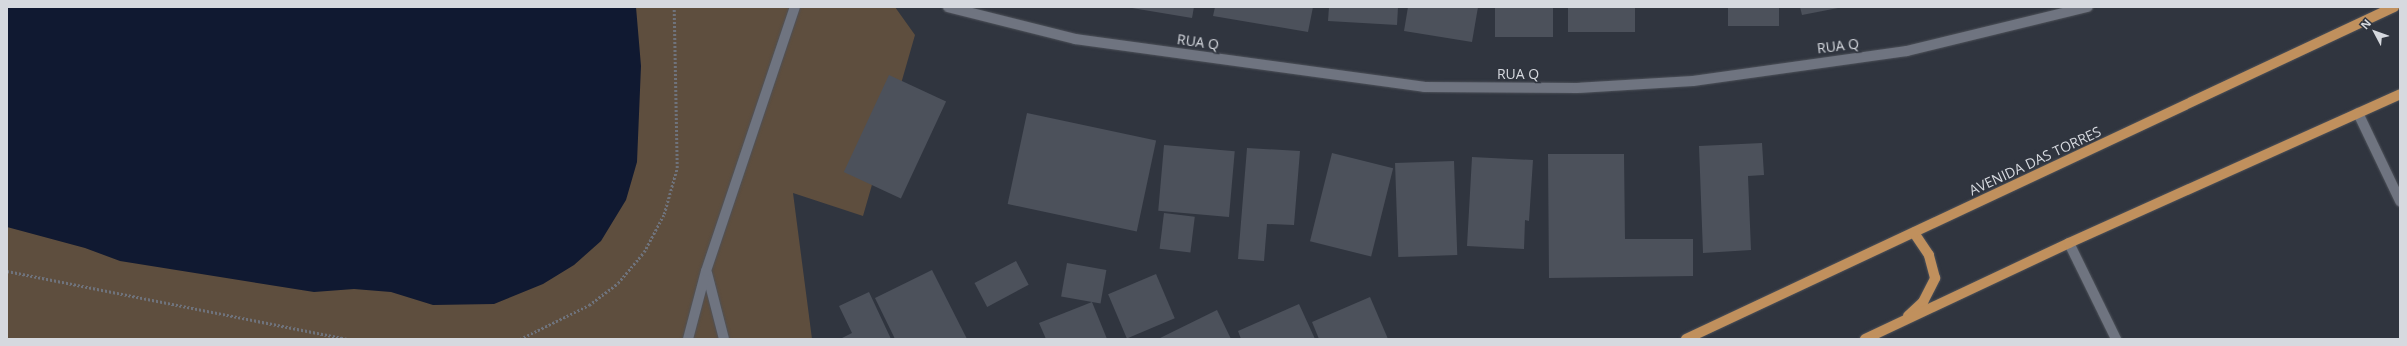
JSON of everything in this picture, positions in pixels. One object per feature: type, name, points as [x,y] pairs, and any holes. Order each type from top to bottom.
[{"type":"main road","name":"AVENIDA DAS TORRES","points":[[1686,339],[2394,7]]},
{"type":"main road","points":[[1865,339],[2069,243],[2400,94]]},
{"type":"main road","points":[[1901,322],[1923,302],[1935,278],[1929,255],[1914,233]]},
{"type":"street","points":[[688,339],[706,271],[795,7]]},
{"type":"street","name":"RUA Q","points":[[948,7],[1075,38],[1417,86],[1577,88],[1693,81],[1907,51],[2088,7]]},
{"type":"street","points":[[2358,113],[2400,201]]},
{"type":"street","points":[[2069,243],[2116,339]]},
{"type":"street","points":[[706,271],[724,339]]},
{"type":"path","points":[[520,339],[589,305],[618,283],[644,252],[664,214],[677,168],[674,7]]},
{"type":"path","points":[[7,271],[347,339]]},
{"type":"shaded area","points":[[7,7],[895,7],[915,35],[863,216],[793,193],[812,339],[7,339]]},
{"type":"water","points":[[7,7],[636,7],[641,66],[637,162],[626,200],[601,241],[574,265],[543,284],[494,304],[433,305],[391,292],[354,289],[314,292],[120,261],[85,248],[7,227]]},
{"type":"building","points":[[1126,7],[1194,7],[1192,18]]},
{"type":"building","points":[[1215,7],[1313,7],[1308,32],[1213,16]]},
{"type":"building","points":[[1329,7],[1398,7],[1397,25],[1328,21]]},
{"type":"building","points":[[1408,7],[1478,7],[1472,42],[1404,31]]},
{"type":"building","points":[[1495,7],[1553,7],[1553,37],[1495,37]]},
{"type":"building","points":[[1568,7],[1635,7],[1635,32],[1568,32]]},
{"type":"building","points":[[1728,7],[1779,7],[1779,26],[1728,26]]},
{"type":"building","points":[[1800,7],[1837,7],[1838,8],[1802,15]]},
{"type":"building","points":[[889,75],[946,102],[901,199],[844,172]]},
{"type":"building","points":[[1027,113],[1156,140],[1137,231],[1008,204]]},
{"type":"building","points":[[1762,143],[1764,175],[1748,176],[1751,250],[1703,253],[1699,146]]},
{"type":"building","points":[[1164,145],[1235,151],[1229,217],[1158,211]]},
{"type":"building","points":[[1247,148],[1300,151],[1294,225],[1267,224],[1264,261],[1238,259]]},
{"type":"building","points":[[1332,153],[1393,168],[1371,257],[1310,241]]},
{"type":"building","points":[[1548,154],[1624,154],[1625,239],[1693,239],[1693,276],[1549,278]]},
{"type":"building","points":[[1472,157],[1533,160],[1529,221],[1525,220],[1524,249],[1467,246]]},
{"type":"building","points":[[1454,161],[1457,255],[1398,257],[1395,163]]},
{"type":"building","points":[[1164,213],[1195,217],[1190,253],[1160,249]]},
{"type":"building","points":[[1016,261],[1029,285],[987,307],[975,283]]},
{"type":"building","points":[[1067,263],[1106,270],[1100,303],[1061,296]]},
{"type":"building","points":[[932,270],[967,339],[895,339],[875,298]]},
{"type":"building","points":[[1156,274],[1175,318],[1127,339],[1108,294]]},
{"type":"building","points":[[869,292],[891,339],[840,339],[852,333],[839,306]]},
{"type":"building","points":[[1370,297],[1388,339],[1319,339],[1312,322]]},
{"type":"building","points":[[1092,302],[1107,339],[1046,339],[1039,323]]},
{"type":"building","points":[[1299,304],[1315,339],[1241,339],[1238,331]]},
{"type":"building","points":[[1217,310],[1231,339],[1158,339]]}]
